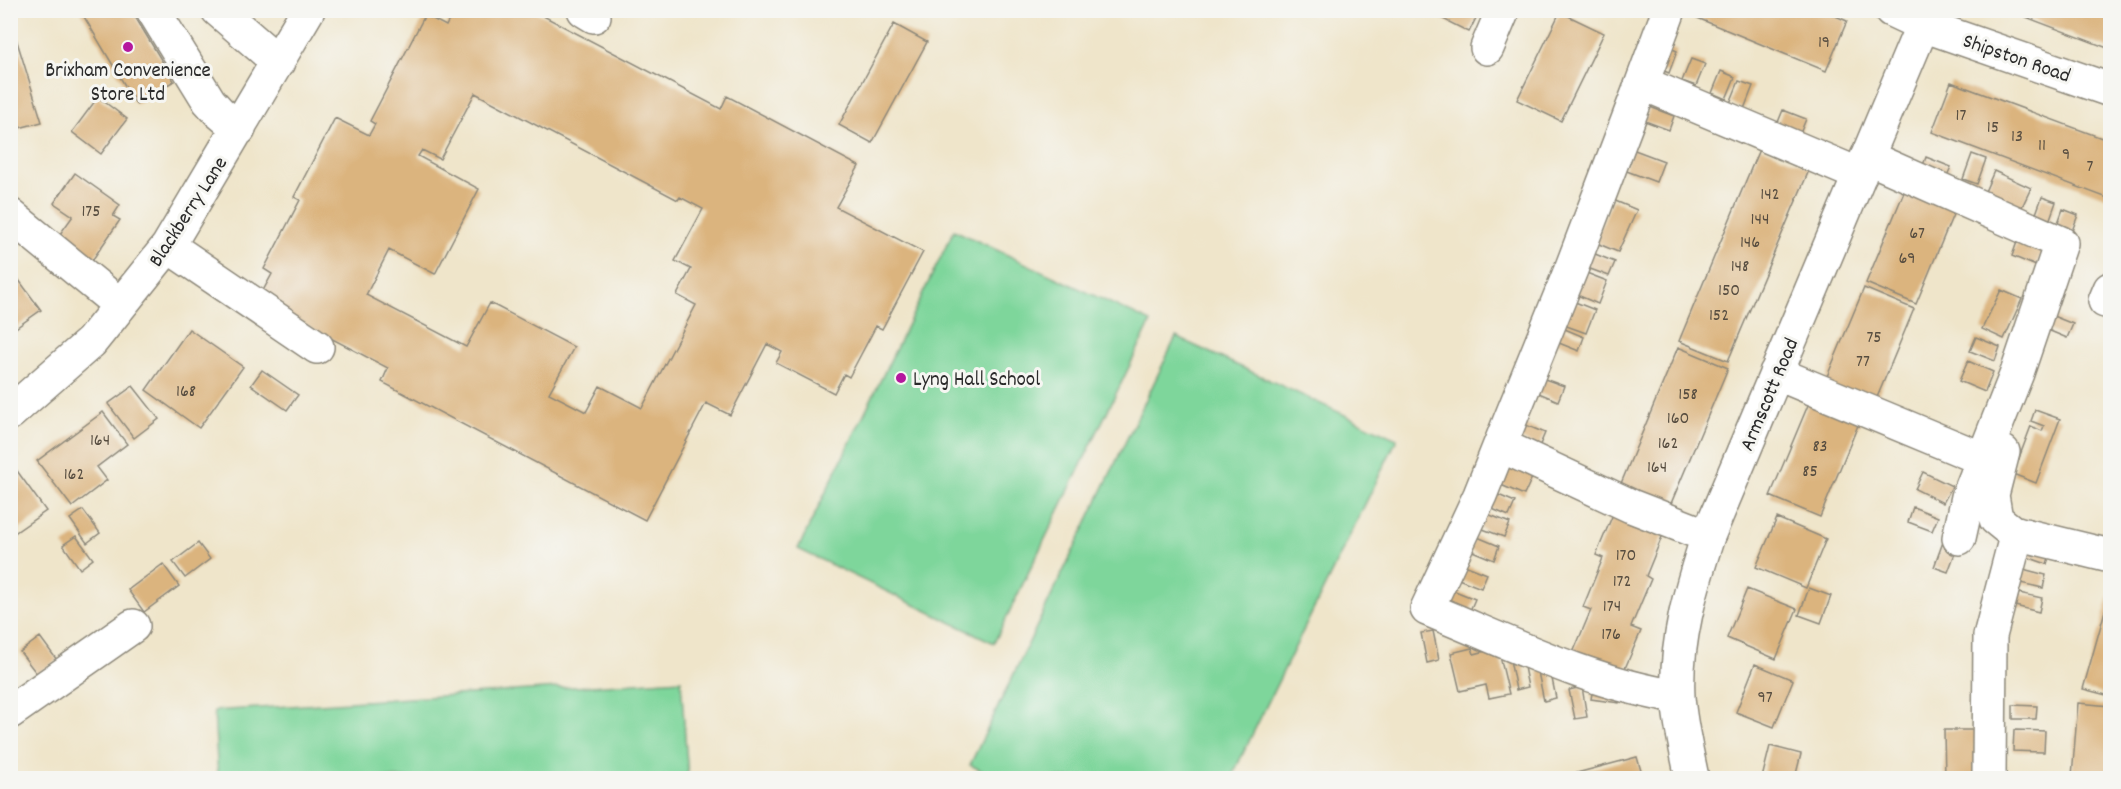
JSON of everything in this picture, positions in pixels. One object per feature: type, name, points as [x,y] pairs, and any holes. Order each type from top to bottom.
[{"type":"street","points":[[153,10],[209,101],[239,129]]},
{"type":"street","points":[[218,10],[278,62]]},
{"type":"street","name":"Blackberry Lane","points":[[10,413],[91,342],[168,246],[308,10]]},
{"type":"street","points":[[1487,48],[1503,10]]},
{"type":"street","points":[[1669,10],[1572,267],[1480,495],[1428,609],[1566,668],[1650,692],[1678,697]]},
{"type":"street","points":[[1892,10],[1926,18]]},
{"type":"street","name":"Shipston Road","points":[[1926,18],[2110,90]]},
{"type":"street","name":"Armscott Road","points":[[1692,778],[1678,697],[1682,638],[1687,606],[1708,536],[1926,18]]},
{"type":"street","points":[[1642,83],[2061,243],[2017,373],[1968,496],[1959,538]]},
{"type":"street","points":[[10,215],[120,305]]},
{"type":"street","points":[[168,246],[317,347]]},
{"type":"street","points":[[1776,373],[1983,459]]},
{"type":"street","points":[[2008,433],[1992,495],[1996,519],[2012,532],[2110,556]]},
{"type":"street","points":[[1500,445],[1631,506],[1708,536]]},
{"type":"street","points":[[1989,778],[1990,636],[2018,533]]},
{"type":"street","points":[[10,712],[133,626]]},
{"type":"green space","points":[[954,230],[1151,322],[994,643],[798,549]]},
{"type":"green space","points":[[1176,337],[1397,439],[1231,778],[997,778],[970,765]]},
{"type":"green space","points":[[681,680],[688,778],[218,778],[214,711]]},
{"type":"building","points":[[80,10],[131,10],[174,81],[136,104]]},
{"type":"building","points":[[454,10],[483,10],[487,13],[488,10],[532,10],[721,109],[727,96],[859,166],[836,207],[923,252],[882,329],[876,326],[849,377],[844,374],[834,393],[776,363],[782,352],[767,344],[730,415],[706,403],[645,520],[382,382],[388,368],[258,300],[272,274],[264,269],[300,200],[294,197],[335,118],[369,135],[375,124],[370,121],[425,15],[446,26]],"holes":[[[475,93],[678,200],[680,197],[703,209],[675,261],[691,269],[677,295],[696,305],[642,408],[600,386],[586,412],[549,393],[574,347],[490,303],[466,347],[366,295],[389,250],[435,274],[479,189],[418,156],[422,150],[440,159]]]},
{"type":"building","points":[[1430,10],[1480,10],[1469,32],[1429,12]]},
{"type":"building","points":[[1678,10],[1822,10],[1847,21],[1826,71]]},
{"type":"building","points":[[2110,10],[2110,49],[2010,11]]},
{"type":"building","points":[[1560,12],[1604,33],[1561,121],[1517,100]]},
{"type":"building","points":[[11,22],[42,122],[15,129],[10,114]]},
{"type":"building","points":[[894,24],[927,42],[872,143],[839,125]]},
{"type":"building","points":[[1663,45],[1677,51],[1669,73],[1654,67]]},
{"type":"building","points":[[1691,59],[1705,64],[1696,86],[1682,81]]},
{"type":"building","points":[[1721,71],[1735,77],[1726,99],[1712,93]]},
{"type":"building","points":[[1739,81],[1753,86],[1744,109],[1730,103]]},
{"type":"building","points":[[1951,82],[2110,141],[2110,199],[1932,132]]},
{"type":"building","points":[[98,97],[127,119],[101,154],[72,132]]},
{"type":"building","points":[[1650,107],[1674,116],[1669,130],[1645,121]]},
{"type":"building","points":[[1783,110],[1806,119],[1797,141],[1774,132]]},
{"type":"building","points":[[1760,147],[1810,168],[1728,361],[1679,341]]},
{"type":"building","points":[[1632,149],[1664,161],[1656,182],[1624,170]]},
{"type":"building","points":[[1972,154],[1986,159],[1977,184],[1963,179]]},
{"type":"building","points":[[1926,157],[1951,167],[1945,180],[1921,171]]},
{"type":"building","points":[[1994,171],[2031,188],[2020,211],[1984,194]]},
{"type":"building","points":[[75,173],[120,205],[113,216],[120,220],[91,262],[57,238],[73,216],[54,203]]},
{"type":"building","points":[[1907,185],[1957,205],[1916,304],[1866,283]]},
{"type":"building","points":[[2042,197],[2056,202],[2047,227],[2033,222]]},
{"type":"building","points":[[1613,200],[1637,210],[1618,252],[1594,242]]},
{"type":"building","points":[[2063,209],[2078,215],[2069,239],[2054,234]]},
{"type":"building","points":[[2017,242],[2042,251],[2036,266],[2012,256]]},
{"type":"building","points":[[1590,252],[1615,262],[1609,276],[1585,267]]},
{"type":"building","points":[[10,268],[41,310],[10,332]]},
{"type":"building","points":[[1584,272],[1607,281],[1598,304],[1575,294]]},
{"type":"building","points":[[1864,288],[1914,309],[1873,407],[1823,386]]},
{"type":"building","points":[[2001,290],[2022,299],[2004,339],[1982,329]]},
{"type":"building","points":[[1570,300],[1595,310],[1586,333],[1561,324]]},
{"type":"building","points":[[2048,314],[2073,324],[2067,338],[2043,328]]},
{"type":"building","points":[[1560,327],[1584,337],[1579,351],[1554,341]]},
{"type":"building","points":[[189,329],[243,367],[199,428],[146,390]]},
{"type":"building","points":[[1976,337],[2000,347],[1995,361],[1970,351]]},
{"type":"building","points":[[1678,347],[1728,368],[1667,513],[1617,493]]},
{"type":"building","points":[[1968,361],[1993,372],[1985,392],[1959,381]]},
{"type":"building","points":[[262,370],[298,395],[287,410],[251,385]]},
{"type":"building","points":[[1539,377],[1564,386],[1558,401],[1534,391]]},
{"type":"building","points":[[133,386],[159,419],[134,438],[108,404]]},
{"type":"building","points":[[1811,398],[1861,418],[1820,517],[1770,496]]},
{"type":"building","points":[[2035,410],[2060,419],[2036,483],[2013,474],[2031,426],[2042,431],[2044,426],[2031,421]]},
{"type":"building","points":[[103,412],[127,444],[97,467],[107,480],[72,507],[37,461]]},
{"type":"building","points":[[1521,423],[1545,433],[1539,447],[1515,437]]},
{"type":"building","points":[[1511,461],[1535,471],[1524,495],[1501,485]]},
{"type":"building","points":[[15,468],[46,511],[10,536],[10,471]]},
{"type":"building","points":[[1923,472],[1952,486],[1943,503],[1915,489]]},
{"type":"building","points":[[1491,492],[1515,502],[1509,516],[1485,506]]},
{"type":"building","points":[[1616,507],[1666,527],[1646,576],[1651,579],[1631,627],[1641,631],[1620,680],[1570,660],[1591,610],[1583,607],[1603,558],[1596,555]]},
{"type":"building","points":[[1913,507],[1938,517],[1932,531],[1908,522]]},
{"type":"building","points":[[83,510],[100,533],[87,543],[70,519]]},
{"type":"building","points":[[1485,513],[1510,523],[1504,537],[1480,528]]},
{"type":"building","points":[[1777,518],[1826,539],[1806,588],[1756,567]]},
{"type":"building","points":[[76,536],[93,559],[80,569],[63,545]]},
{"type":"building","points":[[1475,536],[1499,546],[1494,560],[1470,550]]},
{"type":"building","points":[[1943,542],[1957,548],[1948,572],[1934,567]]},
{"type":"building","points":[[198,543],[210,559],[185,578],[173,562]]},
{"type":"building","points":[[2029,543],[2051,551],[2047,564],[2024,556]]},
{"type":"building","points":[[163,564],[179,586],[144,612],[128,590]]},
{"type":"building","points":[[1462,564],[1487,574],[1481,588],[1456,578]]},
{"type":"building","points":[[2023,569],[2046,575],[2043,588],[2020,583]]},
{"type":"building","points":[[1809,588],[1831,596],[1821,623],[1799,615]]},
{"type":"building","points":[[1450,589],[1475,599],[1469,613],[1445,603]]},
{"type":"building","points":[[1747,589],[1797,609],[1776,659],[1727,638]]},
{"type":"building","points":[[2019,593],[2042,598],[2039,612],[2015,606]]},
{"type":"building","points":[[2110,593],[2110,696],[2083,689]]},
{"type":"building","points":[[1433,631],[1439,660],[1427,663],[1421,633]]},
{"type":"building","points":[[40,637],[57,660],[37,674],[20,652]]},
{"type":"building","points":[[1472,648],[1474,654],[1498,648],[1509,694],[1489,698],[1486,685],[1460,691],[1451,653]]},
{"type":"building","points":[[1522,657],[1528,687],[1516,690],[1510,660]]},
{"type":"building","points":[[1755,664],[1793,680],[1774,727],[1736,712]]},
{"type":"building","points":[[1550,669],[1556,698],[1544,701],[1538,672]]},
{"type":"building","points":[[1582,687],[1587,717],[1575,719],[1569,690]]},
{"type":"building","points":[[1593,687],[1621,691],[1619,703],[1591,699]]},
{"type":"building","points":[[2078,703],[2110,706],[2110,778],[2072,776]]},
{"type":"building","points":[[2013,705],[2037,706],[2036,719],[2013,719]]},
{"type":"building","points":[[1944,730],[1980,730],[1981,778],[1945,778]]},
{"type":"building","points":[[2014,730],[2045,731],[2044,752],[2013,751]]},
{"type":"building","points":[[1770,746],[1801,754],[1795,778],[1762,778]]},
{"type":"building","points":[[1637,757],[1643,778],[1558,778]]},
{"type":"place","name":"Brixham Convenience Store Ltd","points":[[128,47]]},
{"type":"place","name":"Lyng Hall School","points":[[901,378]]}]
